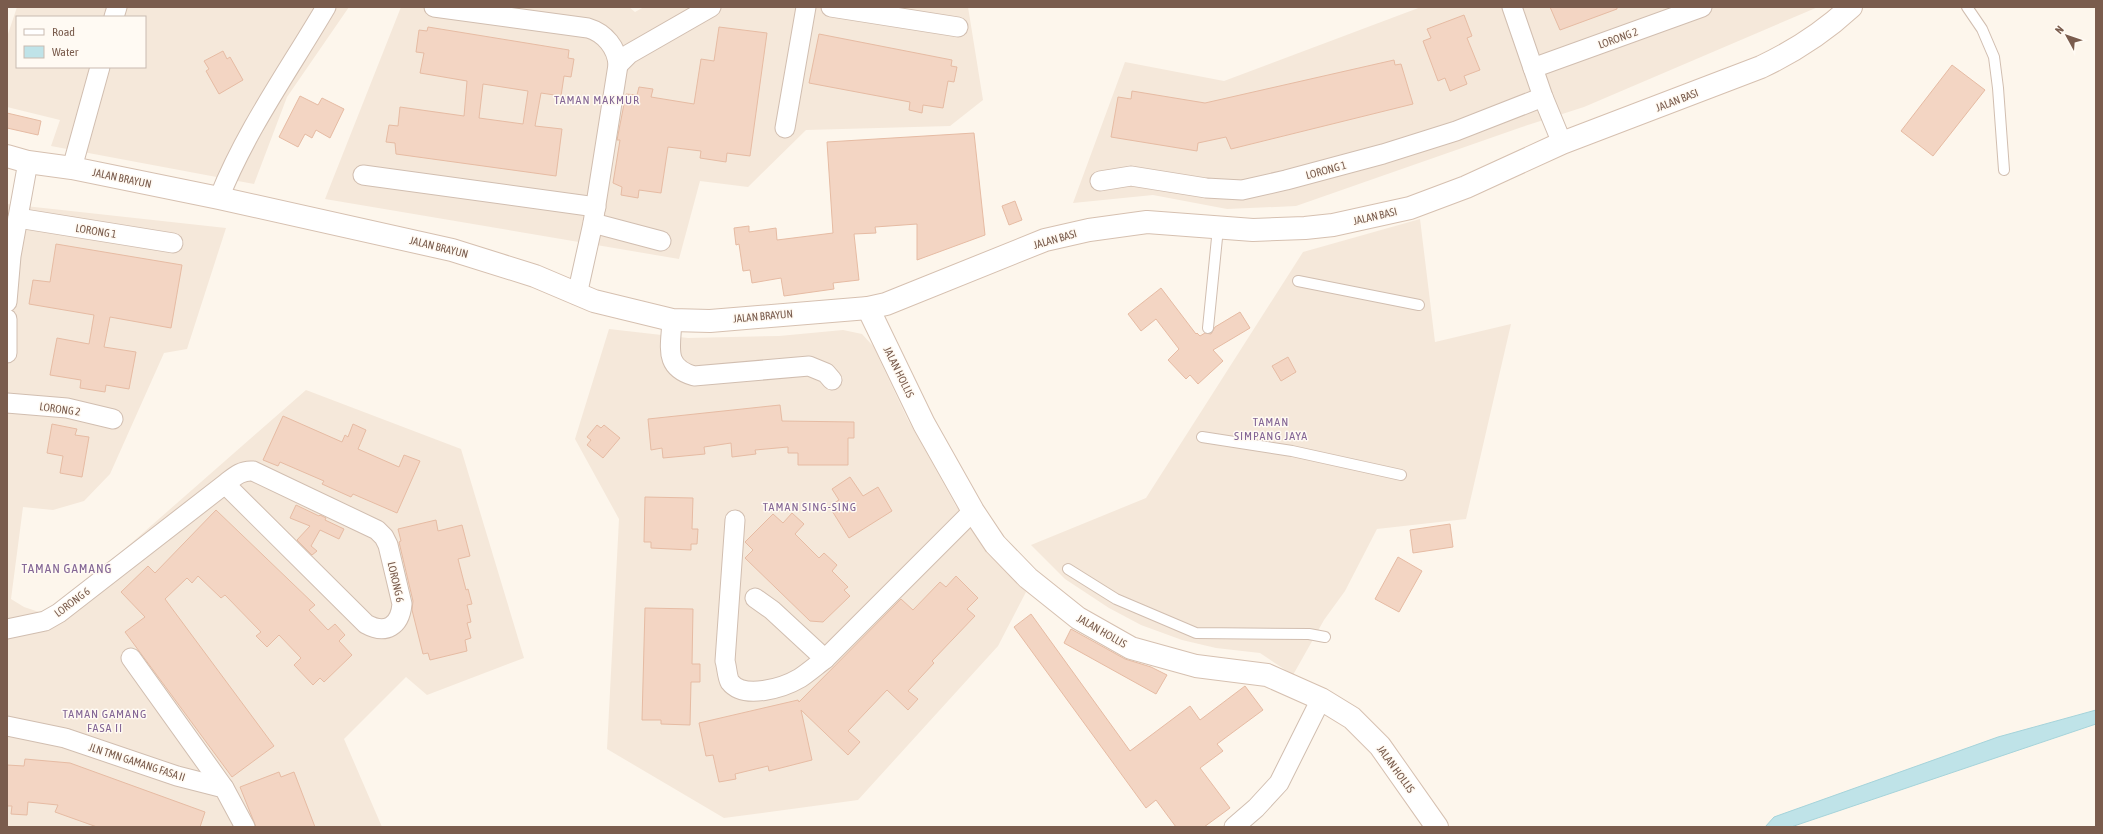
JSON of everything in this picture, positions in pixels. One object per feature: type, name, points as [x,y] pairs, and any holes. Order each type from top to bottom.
[{"type":"main road","name":"JALAN BASI","points":[[868,308],[886,304],[1045,240],[1089,230],[1146,222],[1218,228],[1274,230],[1312,228],[1333,225],[1410,208],[1466,187],[1562,143],[1761,67],[1790,53],[1814,38],[1851,7]]},
{"type":"main road","name":"JALAN BRAYUN","points":[[7,156],[28,162],[72,168],[219,198],[452,250],[535,276],[577,295],[618,308],[672,320],[710,321],[868,308]]},
{"type":"main road","name":"JALAN HOLLIS","points":[[868,308],[924,424],[973,510],[995,544],[1028,578],[1078,618],[1132,648],[1196,666],[1267,675],[1321,699],[1352,718],[1380,746],[1437,827]]},
{"type":"street","points":[[219,198],[229,173],[254,125],[326,7]]},
{"type":"street","points":[[434,7],[597,31],[605,37],[616,52],[618,65],[595,215],[577,295]]},
{"type":"street","points":[[618,65],[629,54],[711,7]]},
{"type":"street","points":[[785,128],[806,7]]},
{"type":"street","points":[[831,7],[958,27]]},
{"type":"street","points":[[1512,7],[1543,97],[1562,143]]},
{"type":"street","name":"LORONG 2","points":[[1533,68],[1702,7]]},
{"type":"street","points":[[72,168],[100,68]]},
{"type":"street","name":"LORONG 1","points":[[1100,180],[1131,176],[1206,188],[1242,190],[1383,154],[1456,131],[1543,97]]},
{"type":"street","points":[[7,302],[11,256],[28,162]]},
{"type":"street","points":[[363,176],[595,215],[661,242]]},
{"type":"street","name":"LORONG 1","points":[[18,218],[173,243]]},
{"type":"street","points":[[7,319],[7,353]]},
{"type":"street","points":[[672,320],[671,359],[678,369],[686,374],[694,376],[809,366],[826,373],[832,380]]},
{"type":"street","name":"LORONG 2","points":[[7,403],[67,408],[113,419]]},
{"type":"street","name":"LORONG 6","points":[[7,629],[45,621],[59,613],[240,472],[253,471],[377,530],[388,545],[402,604],[402,612],[396,624],[392,627],[382,629],[366,624],[225,484]]},
{"type":"street","points":[[735,520],[725,660],[729,680],[735,687],[752,692],[763,691],[799,678],[825,659],[973,510]]},
{"type":"street","points":[[755,598],[772,610],[825,659]]},
{"type":"street","points":[[131,658],[224,788],[245,827]]},
{"type":"street","points":[[1234,827],[1256,808],[1278,783],[1321,699]]},
{"type":"street","name":"JLN TMN GAMANG FASA II","points":[[7,726],[65,738],[177,776],[224,788]]},
{"type":"lane","points":[[1967,7],[1982,29],[1994,57],[1998,88],[2004,170]]},
{"type":"lane","points":[[1208,328],[1218,228]]},
{"type":"lane","points":[[1298,281],[1419,305]]},
{"type":"lane","points":[[1202,437],[1292,451],[1401,476]]},
{"type":"lane","points":[[1068,569],[1116,599],[1196,633],[1309,634],[1325,637]]},
{"type":"shaded area","points":[[17,7],[349,7],[287,97],[254,184],[51,146],[60,120],[7,107],[7,37]]},
{"type":"shaded area","name":"TAMAN MAKMUR","points":[[401,7],[629,7],[635,12],[644,7],[968,7],[983,100],[950,126],[806,130],[748,187],[700,181],[679,259],[325,199]]},
{"type":"shaded area","points":[[1421,7],[1818,7],[1584,107],[1522,127],[1296,206],[1227,209],[1153,195],[1073,203],[1125,62],[1224,81]]},
{"type":"shaded area","points":[[7,204],[226,228],[187,349],[164,353],[110,474],[84,501],[53,510],[23,507],[11,599],[24,607],[42,613],[71,596],[306,390],[461,449],[524,658],[427,695],[406,677],[344,739],[382,827],[7,827]]},
{"type":"shaded area","name":"TAMAN SIMPANG JAYA","points":[[1420,219],[1435,342],[1511,324],[1466,519],[1377,529],[1345,591],[1324,620],[1293,675],[1260,653],[1216,648],[1182,640],[1141,625],[1109,608],[1065,579],[1031,545],[1146,498],[1303,252]]},
{"type":"shaded area","name":"TAMAN SING-SING","points":[[609,329],[688,338],[779,336],[843,330],[862,334],[873,346],[907,418],[956,506],[1026,592],[998,646],[858,800],[724,818],[607,749],[619,519],[575,439]]},
{"type":"water","points":[[2096,710],[2096,724],[1791,827],[1765,827],[1774,817],[1998,737]]},
{"type":"building","points":[[1550,7],[1617,7],[1617,9],[1560,30]]},
{"type":"building","points":[[1464,15],[1472,36],[1467,38],[1480,70],[1464,76],[1467,84],[1450,91],[1445,78],[1438,81],[1423,41],[1431,38],[1427,29]]},
{"type":"building","points":[[428,27],[569,50],[568,58],[574,59],[571,77],[564,76],[561,96],[541,93],[535,126],[562,129],[556,176],[396,154],[395,143],[386,142],[389,125],[398,126],[400,107],[464,116],[467,81],[420,73],[424,53],[416,52],[419,30],[427,31]],"holes":[[[483,84],[528,91],[523,124],[479,118]]]},
{"type":"building","points":[[719,27],[767,33],[750,156],[727,153],[726,162],[700,158],[701,151],[668,147],[661,193],[639,190],[638,198],[621,195],[622,187],[613,183],[620,140],[617,140],[626,94],[637,95],[639,87],[653,89],[651,97],[694,104],[701,59],[714,61]]},
{"type":"building","points":[[819,34],[952,60],[951,66],[957,67],[954,82],[948,81],[943,108],[923,105],[922,113],[909,110],[910,102],[809,83]]},
{"type":"building","points":[[223,51],[227,59],[230,57],[243,80],[219,94],[206,71],[209,69],[204,61]]},
{"type":"building","points":[[1394,60],[1395,65],[1401,64],[1413,104],[1231,149],[1226,137],[1198,143],[1197,151],[1111,137],[1118,97],[1131,99],[1132,91],[1205,103]]},
{"type":"building","points":[[1952,65],[1985,90],[1933,156],[1901,131]]},
{"type":"building","points":[[300,96],[318,105],[322,98],[344,109],[330,138],[316,130],[312,138],[305,134],[298,147],[279,137]]},
{"type":"building","points":[[7,113],[41,121],[38,135],[7,128]]},
{"type":"building","points":[[974,133],[985,235],[917,260],[917,224],[875,227],[876,233],[854,234],[859,280],[833,283],[834,289],[784,296],[781,278],[752,283],[750,270],[743,271],[739,244],[736,245],[734,228],[749,226],[749,232],[776,228],[777,240],[833,233],[827,142]]},
{"type":"building","points":[[1015,201],[1022,220],[1009,225],[1002,206]]},
{"type":"building","points":[[56,244],[182,265],[171,328],[110,317],[104,347],[136,352],[129,389],[106,385],[105,392],[80,388],[81,380],[50,375],[57,338],[89,344],[94,315],[29,304],[33,280],[50,282]]},
{"type":"building","points":[[1161,288],[1196,334],[1197,333],[1200,336],[1205,333],[1211,334],[1215,327],[1240,312],[1250,328],[1213,350],[1223,361],[1198,384],[1190,375],[1186,379],[1168,360],[1179,349],[1156,319],[1141,331],[1128,314]]},
{"type":"building","points":[[1288,357],[1296,372],[1281,381],[1272,366]]},
{"type":"building","points":[[780,405],[782,421],[854,422],[854,438],[848,438],[848,465],[798,465],[798,453],[788,453],[788,447],[755,450],[756,454],[732,457],[731,443],[704,447],[705,454],[663,458],[662,448],[651,450],[648,419]]},
{"type":"building","points":[[283,416],[342,442],[345,435],[348,437],[353,424],[366,430],[358,449],[399,467],[404,455],[420,461],[397,513],[353,494],[351,497],[322,484],[324,481],[280,462],[278,466],[263,460]]},
{"type":"building","points":[[52,424],[77,429],[75,435],[89,437],[82,477],[60,473],[63,456],[47,453]]},
{"type":"building","points":[[597,425],[601,428],[604,425],[620,438],[603,458],[587,445],[591,440],[587,437]]},
{"type":"building","points":[[850,477],[863,496],[878,487],[892,511],[849,538],[829,506],[839,500],[832,489]]},
{"type":"building","points":[[645,497],[693,498],[692,529],[698,529],[697,544],[691,544],[691,550],[651,548],[651,542],[644,542]]},
{"type":"building","points":[[296,505],[326,518],[325,520],[344,529],[339,539],[320,530],[311,546],[317,551],[312,555],[297,540],[310,526],[290,518]]},
{"type":"building","points":[[216,510],[315,605],[309,610],[328,630],[335,624],[345,635],[339,641],[352,655],[324,682],[320,678],[313,685],[294,665],[301,658],[279,635],[267,647],[256,636],[261,632],[225,595],[221,598],[198,576],[192,583],[187,578],[165,599],[274,746],[232,777],[125,632],[145,617],[121,592],[148,566],[155,573]]},
{"type":"building","points":[[792,513],[804,524],[795,534],[819,558],[824,553],[837,565],[832,571],[848,587],[844,590],[850,596],[823,622],[810,621],[745,558],[753,550],[745,542],[773,514],[783,523]]},
{"type":"building","points":[[436,520],[438,531],[462,525],[470,556],[458,559],[466,590],[468,589],[472,604],[467,605],[471,622],[467,623],[471,638],[465,640],[467,651],[430,660],[428,653],[423,654],[412,610],[413,601],[399,542],[401,541],[398,529]]},
{"type":"building","points":[[1450,524],[1453,547],[1413,553],[1410,530]]},
{"type":"building","points":[[1398,557],[1422,571],[1399,612],[1375,599]]},
{"type":"building","points":[[956,576],[978,598],[967,609],[975,616],[932,661],[934,663],[908,691],[918,699],[908,710],[887,690],[848,731],[860,742],[848,755],[801,710],[812,760],[769,771],[768,766],[735,774],[736,779],[719,782],[713,755],[706,756],[699,723],[798,700],[799,702],[901,599],[913,610],[940,582],[946,587]]},
{"type":"building","points":[[645,608],[693,609],[692,664],[700,664],[700,682],[691,682],[690,725],[661,724],[661,720],[642,720]]},
{"type":"building","points":[[1031,614],[1130,751],[1190,706],[1200,720],[1245,686],[1263,710],[1217,744],[1223,751],[1200,768],[1230,808],[1204,827],[1176,827],[1156,800],[1146,808],[1014,627]]},
{"type":"building","points":[[1071,629],[1125,659],[1151,667],[1167,675],[1156,694],[1064,643]]},
{"type":"building","points":[[25,759],[70,763],[205,812],[200,827],[97,827],[55,812],[58,805],[28,802],[27,815],[11,814],[12,806],[7,806],[7,765],[24,766]]},
{"type":"building","points":[[279,772],[281,777],[294,772],[315,827],[256,827],[240,787]]},
{"type":"district","name":"TAMAN MAKMUR","points":[[597,100]]},
{"type":"district","name":"TAMAN SIMPANG JAYA","points":[[1271,429]]},
{"type":"district","name":"TAMAN SING-SING","points":[[810,507]]},
{"type":"district","name":"TAMAN GAMANG","points":[[67,568]]},
{"type":"district","name":"TAMAN GAMANG FASA II","points":[[105,721]]}]
